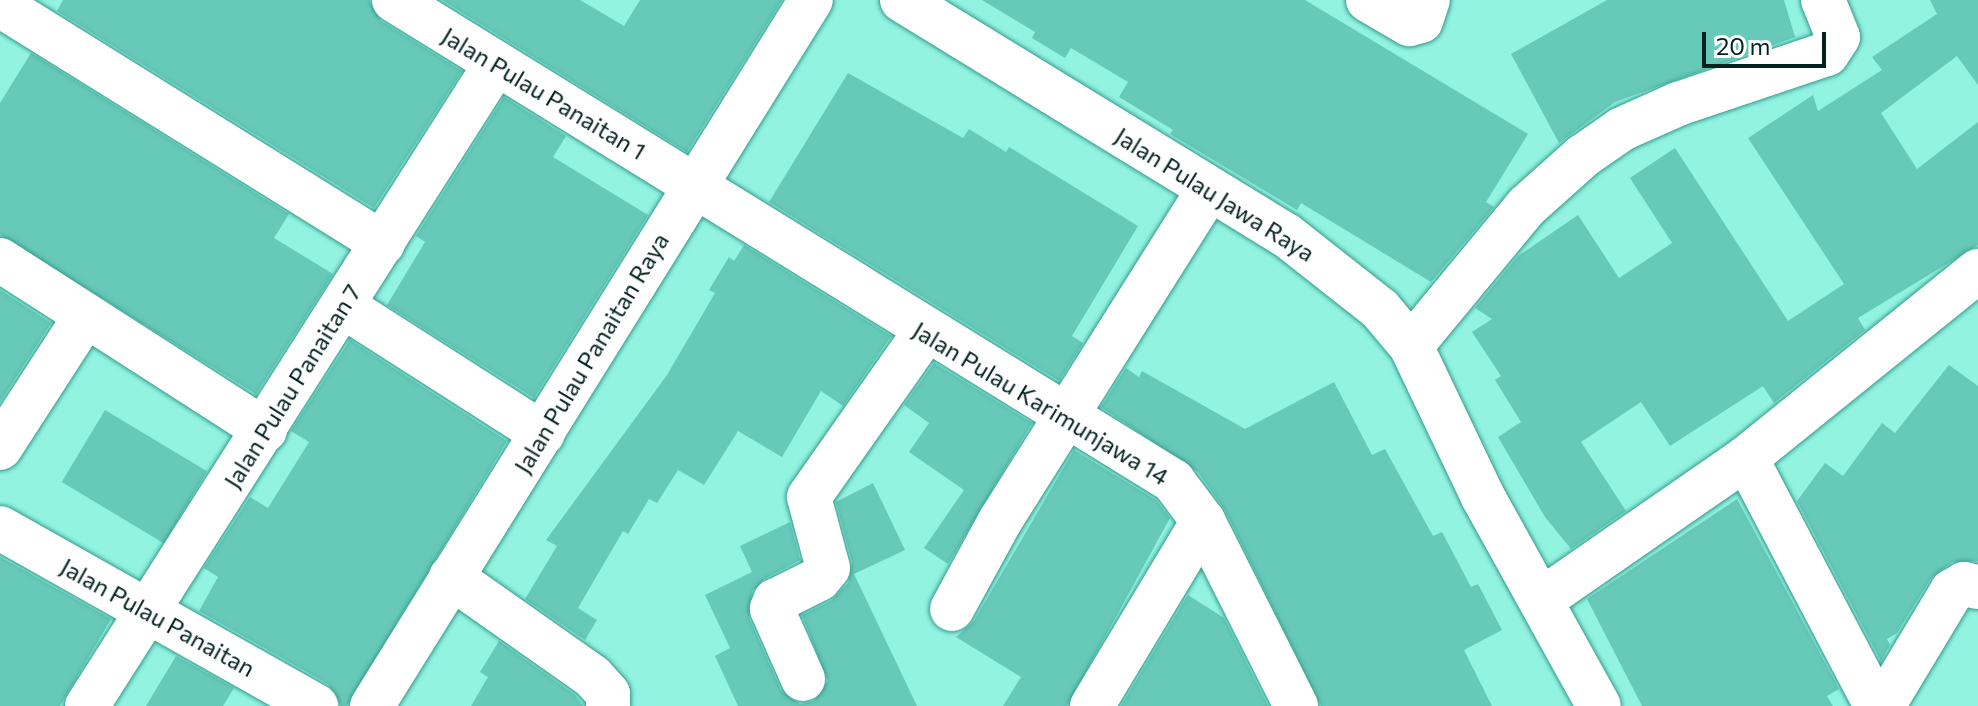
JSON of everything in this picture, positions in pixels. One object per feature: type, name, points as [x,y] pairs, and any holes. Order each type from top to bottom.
[{"type":"street","name":"Jalan Pulau Panaitan 1","points":[[394,0],[495,65],[695,184]]},
{"type":"street","name":"Jalan Pulau Panaitan Raya","points":[[372,706],[811,0]]},
{"type":"street","name":"Jalan Pulau Jawa Raya","points":[[902,0],[1286,235],[1380,309],[1411,346],[1483,497],[1599,706]]},
{"type":"street","points":[[1368,0],[1409,24],[1421,21],[1428,0]]},
{"type":"street","points":[[1411,346],[1527,206],[1583,156],[1622,129],[1678,104],[1827,54],[1838,37],[1823,0]]},
{"type":"street","points":[[8,12],[383,243]]},
{"type":"street","name":"Jalan Pulau Panaitan 7","points":[[87,706],[495,65]]},
{"type":"street","name":"Jalan Pulau Karimunjawa 14","points":[[695,184],[925,332],[1173,481],[1203,521],[1296,706]]},
{"type":"street","points":[[952,609],[1209,189]]},
{"type":"street","points":[[0,260],[265,430]]},
{"type":"street","points":[[1541,600],[1746,458],[1978,271]]},
{"type":"street","points":[[343,306],[543,434]]},
{"type":"street","points":[[0,448],[86,315]]},
{"type":"street","points":[[803,679],[772,609],[775,601],[819,579],[828,568],[808,510],[811,491],[925,332]]},
{"type":"street","points":[[1746,458],[1876,706]]},
{"type":"street","points":[[1092,706],[1203,521]]},
{"type":"street","name":"Jalan Pulau Panaitan","points":[[0,528],[316,706]]},
{"type":"street","points":[[451,577],[592,676],[608,694],[608,706]]},
{"type":"street","points":[[1883,706],[1952,591],[1964,584],[1978,587]]},
{"type":"building","points":[[63,0],[369,0],[381,21],[462,71],[374,208],[57,11]]},
{"type":"building","points":[[442,0],[580,0],[624,26],[640,0],[782,0],[687,152]]},
{"type":"building","points":[[982,0],[1305,0],[1528,134],[1486,202],[1494,207],[1431,282],[1301,203],[1297,210],[1170,134],[1173,130],[1119,97],[1128,82],[1071,48],[1065,58],[1032,38],[1035,32]]},
{"type":"building","points":[[1607,0],[1784,0],[1795,37],[1615,102],[1559,143],[1511,54]]},
{"type":"building","points":[[1930,0],[1978,0],[1978,85],[1957,56],[1881,113],[1917,169],[1978,122],[1978,245],[1858,318],[1865,330],[1774,403],[1763,386],[1670,446],[1641,402],[1581,442],[1626,511],[1571,549],[1545,517],[1498,437],[1521,422],[1495,380],[1501,376],[1472,332],[1492,319],[1475,308],[1518,256],[1578,215],[1619,278],[1672,243],[1630,178],[1675,148],[1788,321],[1844,284],[1748,138],[1813,95],[1818,111],[1882,70],[1872,57],[1937,14]]},
{"type":"building","points":[[31,53],[289,214],[274,238],[333,274],[256,394],[0,235],[0,103]]},
{"type":"building","points":[[848,73],[963,138],[969,129],[1006,152],[1009,147],[1138,226],[1072,336],[1083,343],[1059,381],[769,202]]},
{"type":"building","points":[[504,97],[566,136],[553,157],[648,215],[534,398],[387,305],[425,242],[416,236]]},
{"type":"building","points":[[744,245],[891,336],[843,406],[821,391],[782,457],[738,431],[704,485],[678,470],[657,503],[649,499],[628,534],[623,531],[578,608],[597,620],[585,640],[525,599],[557,546],[546,540],[667,375],[715,293],[709,290],[729,257],[734,261]]},
{"type":"building","points":[[0,290],[51,323],[0,402]]},
{"type":"building","points":[[350,340],[507,441],[347,706],[341,706],[328,684],[199,611],[218,577],[204,568],[250,497],[268,508],[309,442],[291,431]]},
{"type":"building","points":[[934,363],[1032,423],[948,564],[924,548],[964,490],[909,452],[929,423],[904,405]]},
{"type":"building","points":[[1949,365],[1978,386],[1978,561],[1952,562],[1931,578],[1897,633],[1887,639],[1890,645],[1881,661],[1797,501],[1825,463],[1843,476],[1882,423],[1895,433]]},
{"type":"building","points":[[1126,368],[1139,377],[1142,371],[1245,429],[1334,382],[1372,455],[1385,449],[1433,536],[1442,532],[1471,587],[1478,584],[1502,630],[1464,650],[1492,706],[1321,706],[1225,510],[1198,472],[1101,407]]},
{"type":"building","points":[[105,410],[207,471],[164,543],[62,482]]},
{"type":"building","points":[[1074,450],[1156,500],[1170,518],[1067,706],[1003,706],[1021,677],[956,637],[974,621]]},
{"type":"building","points":[[873,483],[905,550],[854,574],[917,706],[738,706],[715,656],[730,648],[705,595],[752,572],[740,546],[790,522],[800,560],[764,579],[752,591],[749,618],[781,690],[800,704],[814,701],[828,681],[802,615],[831,601],[848,583],[852,562],[836,502]]},
{"type":"building","points":[[1737,499],[1839,689],[1827,696],[1833,706],[1642,706],[1587,599]]},
{"type":"building","points":[[0,557],[111,619],[60,706],[0,706]]},
{"type":"building","points":[[1188,595],[1224,618],[1268,706],[1121,706]]},
{"type":"building","points":[[499,641],[575,695],[583,706],[471,706],[488,677],[480,672]]},
{"type":"building","points":[[176,656],[234,688],[223,706],[146,706]]}]
